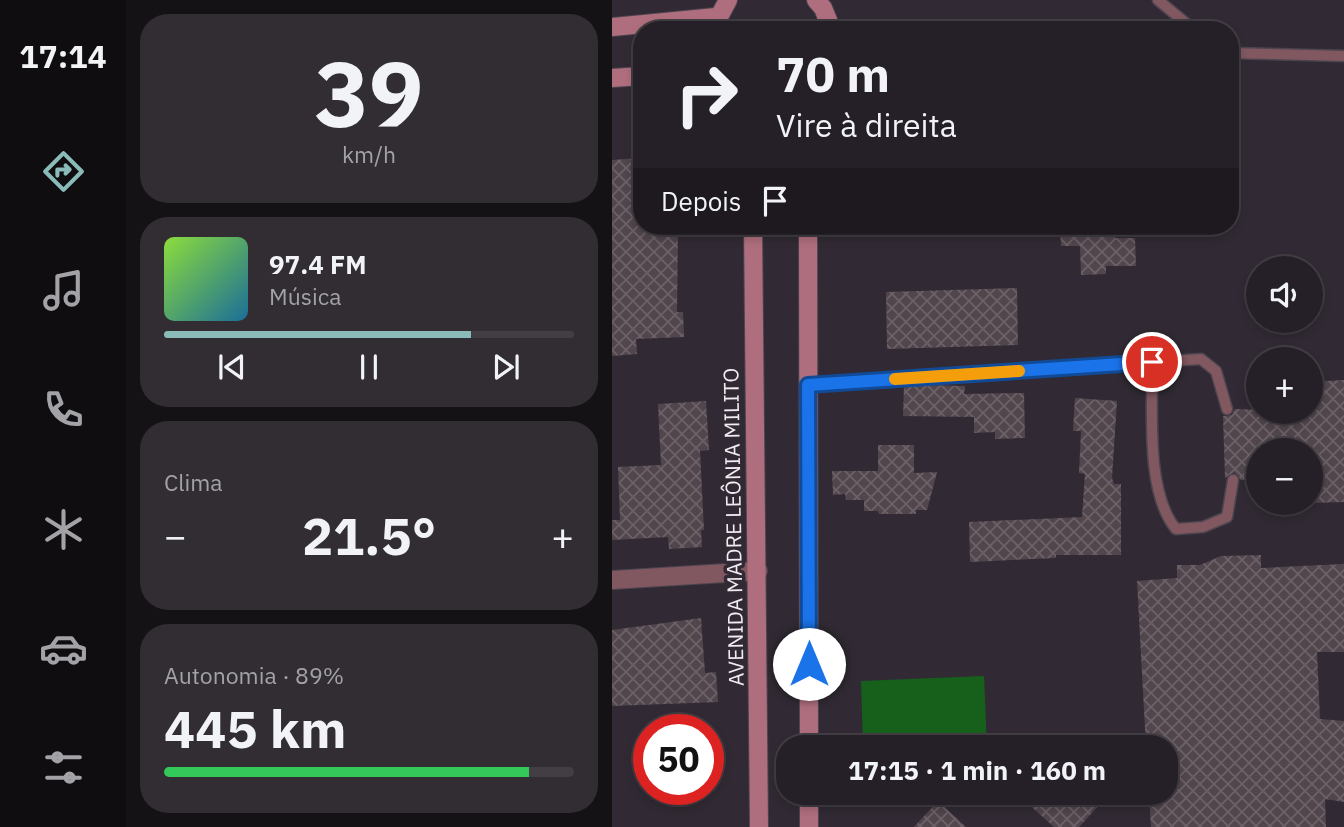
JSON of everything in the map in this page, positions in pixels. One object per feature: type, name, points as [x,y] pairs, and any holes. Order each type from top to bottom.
[{"type":"main road","points":[[816,0],[828,21]]},
{"type":"main road","points":[[651,21],[722,10]]},
{"type":"main road","points":[[612,27],[633,24]]},
{"type":"main road","points":[[612,78],[633,77]]},
{"type":"main road","name":"AVENIDA MADRE LEÔNIA MILITO","points":[[753,235],[759,827]]},
{"type":"main road","points":[[808,235],[809,735]]},
{"type":"main road","points":[[809,805],[809,827]]},
{"type":"street","points":[[612,580],[758,571]]},
{"type":"lane","points":[[1158,0],[1183,21]]},
{"type":"lane","points":[[1239,53],[1344,56]]},
{"type":"lane","points":[[808,385],[1201,359],[1216,371],[1227,409]]},
{"type":"lane","points":[[1152,362],[1154,465],[1166,517],[1176,529],[1203,527],[1227,517],[1233,480]]},
{"type":"green space","points":[[984,676],[986,735],[863,735],[861,681]]},
{"type":"building","points":[[633,159],[633,235],[678,235],[677,312],[683,312],[684,337],[636,339],[637,354],[612,356],[612,160]]},
{"type":"building","points":[[1060,235],[1115,235],[1115,238],[1135,238],[1136,266],[1106,266],[1106,274],[1081,275],[1080,246],[1061,246]]},
{"type":"building","points":[[1017,288],[1018,345],[887,349],[886,292]]},
{"type":"building","points":[[1344,380],[1344,502],[1323,503],[1323,438],[1246,438],[1246,480],[1241,480],[1234,472],[1225,478],[1223,416],[1232,415],[1235,409],[1246,409],[1246,424],[1323,424],[1323,381]]},
{"type":"building","points":[[965,386],[964,394],[1024,393],[1025,438],[995,439],[995,432],[974,433],[974,417],[903,416],[904,387]]},
{"type":"building","points":[[1075,398],[1117,401],[1112,478],[1114,484],[1121,484],[1121,555],[1056,555],[1056,558],[970,562],[969,522],[1082,517],[1085,474],[1079,473],[1081,431],[1073,431]]},
{"type":"building","points":[[706,401],[709,450],[700,451],[704,530],[701,530],[702,547],[669,549],[668,537],[612,540],[612,520],[620,520],[618,467],[661,465],[658,404]]},
{"type":"building","points":[[878,445],[914,445],[914,473],[937,472],[927,510],[916,510],[916,514],[879,514],[878,511],[864,511],[864,500],[846,500],[845,494],[833,495],[832,471],[878,471]]},
{"type":"building","points":[[1261,555],[1261,568],[1344,564],[1344,652],[1317,652],[1320,719],[1344,721],[1344,802],[1325,799],[1326,827],[1151,827],[1150,805],[1178,805],[1178,735],[1145,735],[1137,581],[1177,578],[1177,565],[1200,565],[1221,556]]},
{"type":"building","points":[[701,618],[705,673],[716,672],[718,702],[612,706],[612,630]]},
{"type":"building","points":[[934,805],[942,805],[966,827],[914,827]]},
{"type":"building","points":[[1029,805],[1099,805],[1079,827],[1054,827]]},
{"type":"slow traffic","points":[[895,379],[1019,371]]},
{"type":"route","points":[[809,664],[808,385],[1152,362]]}]
